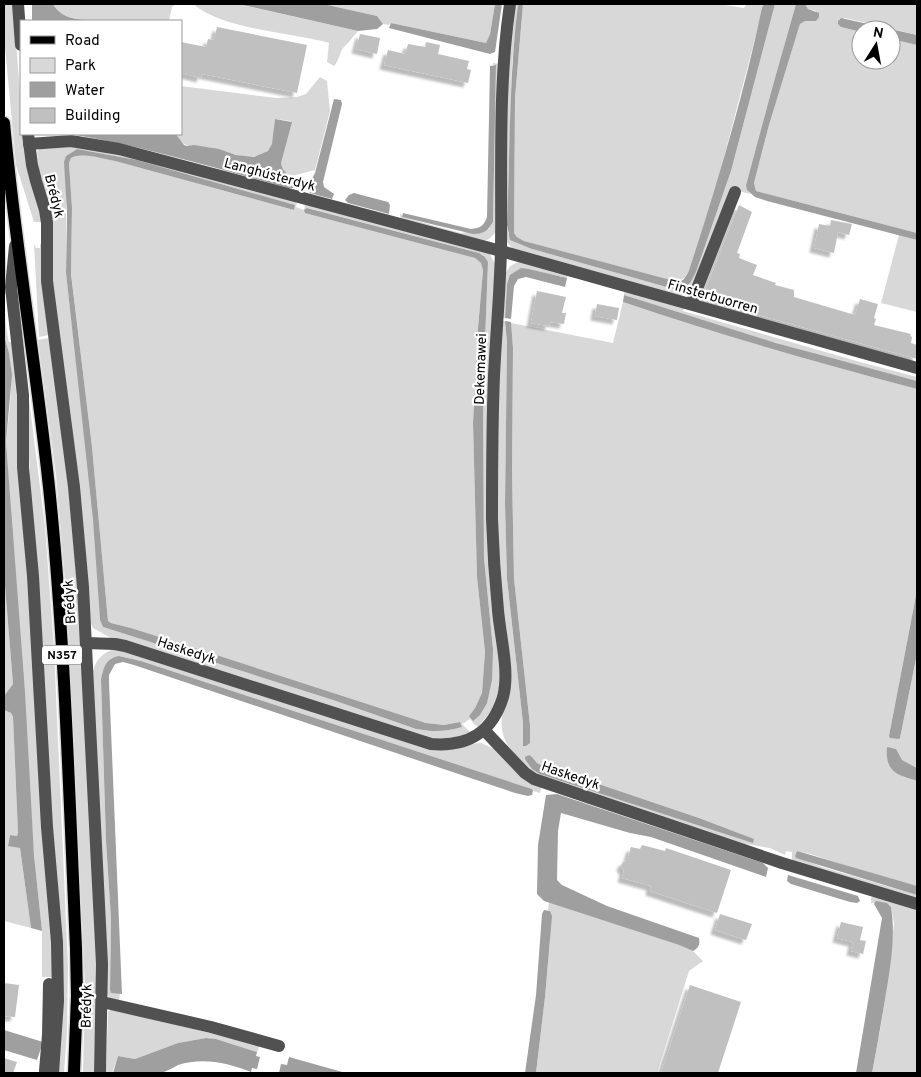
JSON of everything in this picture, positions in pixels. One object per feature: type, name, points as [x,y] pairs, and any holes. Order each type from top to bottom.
[{"type":"main road","name":"Brédyk","points":[[4,123],[16,238],[49,486],[56,568],[76,948],[74,1073]]},
{"type":"street","points":[[18,4],[20,31]]},
{"type":"street","name":"Dekemawei","points":[[485,731],[499,707],[505,685],[495,580],[492,496],[494,377],[501,251],[503,80],[510,4]]},
{"type":"street","name":"Langhústerdyk","points":[[29,139],[71,141],[119,148],[501,251]]},
{"type":"street","name":"Brédyk","points":[[29,139],[36,181],[46,210],[46,281],[74,487],[86,643],[102,964],[100,1073]]},
{"type":"street","points":[[691,304],[735,192]]},
{"type":"street","name":"Brédyk","points":[[16,238],[11,287],[23,396],[23,466],[34,576],[47,827],[57,942],[58,1001],[53,1073]]},
{"type":"street","name":"Finsterbuorren","points":[[501,251],[917,368]]},
{"type":"street","name":"Haskedyk","points":[[86,643],[125,646],[431,744],[452,744],[485,731],[534,779],[782,863],[917,904]]},
{"type":"street","points":[[45,1073],[49,984]]},
{"type":"street","points":[[102,1002],[211,1027],[279,1046]]},
{"type":"green space","points":[[4,4],[13,4],[20,92],[20,135],[24,135],[42,222],[34,222],[16,165],[5,47]]},
{"type":"green space","points":[[53,4],[176,4],[172,7],[169,20],[84,20],[65,15]]},
{"type":"green space","points":[[193,4],[237,4],[358,31],[342,49],[334,66],[327,62],[329,43],[239,25],[206,13]]},
{"type":"green space","points":[[323,4],[495,4],[490,34],[486,43],[391,23],[389,25],[383,24],[377,16]]},
{"type":"green space","points":[[513,4],[518,4],[512,64],[508,234],[532,249],[670,288],[696,272],[731,171],[775,4],[796,4],[746,185],[750,194],[732,189],[691,293],[680,296],[512,248],[506,241],[505,89]]},
{"type":"green space","points":[[523,4],[719,4],[744,8],[747,4],[764,4],[717,184],[688,273],[682,280],[672,281],[524,241],[514,233],[515,98]]},
{"type":"green space","points":[[801,4],[917,4],[917,35],[901,31],[901,20],[839,19],[841,27],[851,30],[851,70],[901,70],[901,41],[917,45],[917,233],[756,191],[754,183],[769,125],[800,24],[804,21],[816,21],[816,11],[808,9],[805,5]]},
{"type":"green space","points":[[493,63],[500,64],[495,233],[484,241],[401,221],[400,214],[402,217],[461,233],[489,229],[493,222],[496,65],[493,65]]},
{"type":"green space","points":[[320,77],[327,81],[330,111],[315,170],[292,176],[281,168],[281,156],[291,121],[275,119],[271,147],[263,155],[255,157],[247,157],[212,148],[187,146],[177,135],[182,135],[182,86],[276,98],[297,97],[306,94]]},
{"type":"green space","points":[[76,144],[297,201],[296,207],[304,210],[305,204],[490,254],[495,264],[492,319],[501,681],[493,709],[478,727],[470,719],[462,724],[471,733],[463,736],[432,740],[111,638],[93,628],[90,622],[37,152],[39,149]],"holes":[[[77,149],[137,160],[295,205],[294,210],[115,161],[87,156],[71,158],[69,163],[72,208],[71,273],[92,447],[108,621],[426,723],[444,725],[460,722],[462,727],[439,731],[416,729],[333,700],[103,627],[100,620],[94,519],[66,273],[66,156]],[[308,208],[479,253],[488,262],[483,395],[484,558],[493,649],[480,715],[469,716],[482,693],[485,652],[477,577],[473,423],[483,269],[481,263],[475,258],[304,210]]]},
{"type":"green space","points":[[4,202],[7,292],[4,295]]},
{"type":"green space","points":[[899,235],[917,240],[917,312],[881,303]]},
{"type":"green space","points":[[34,244],[36,248],[40,248],[40,244],[42,244],[49,335],[39,337]]},
{"type":"green space","points":[[519,262],[568,274],[567,278],[529,269],[507,284],[505,318],[501,317],[505,275],[510,266]]},
{"type":"green space","points":[[625,290],[684,307],[683,311],[917,377],[917,381],[806,352],[733,330],[624,295]]},
{"type":"green space","points":[[4,295],[5,319],[9,342],[12,342],[18,385],[53,931],[52,977],[42,977],[42,931],[34,855],[6,442],[11,375],[8,348],[4,335]]},
{"type":"green space","points":[[623,302],[769,348],[917,389],[917,590],[889,736],[900,738],[917,654],[917,768],[902,760],[897,754],[903,777],[917,781],[917,886],[888,879],[810,854],[797,851],[795,856],[822,867],[917,895],[917,902],[792,861],[792,852],[786,851],[785,855],[770,848],[728,841],[529,771],[507,744],[502,729],[501,605],[496,496],[501,321],[505,321],[507,342],[505,504],[507,579],[523,723],[523,746],[530,725],[514,579],[512,471],[513,348],[511,323],[613,343]],"holes":[[[532,757],[537,763],[699,818],[753,839],[540,774]]]},
{"type":"green space","points":[[49,338],[65,451],[80,618],[97,963],[94,1073],[83,1073],[85,988],[67,605],[56,475],[38,340]]},
{"type":"green space","points":[[25,367],[45,527],[54,649],[68,966],[64,1073],[57,1073]]},
{"type":"green space","points":[[4,574],[13,684],[4,696]]},
{"type":"green space","points":[[115,649],[428,748],[481,743],[497,750],[542,786],[540,793],[141,661],[119,656],[101,680],[106,841],[111,919],[110,990],[112,993],[120,993],[119,1001],[110,999],[107,994],[93,671],[101,657]]},
{"type":"green space","points":[[4,710],[11,713],[13,717],[18,833],[17,836],[10,835],[8,845],[20,848],[31,928],[4,921]]},
{"type":"green space","points":[[874,896],[917,908],[917,1073],[872,1073],[882,1020],[894,923],[891,907],[887,903],[871,903],[871,898]]},
{"type":"green space","points":[[549,902],[679,945],[693,951],[703,961],[689,971],[657,1073],[536,1073],[550,939]]},
{"type":"green space","points":[[111,1009],[260,1045],[257,1052],[216,1039],[206,1038],[178,1043],[135,1059],[118,1056],[112,1073],[106,1073],[108,1012]]},
{"type":"water","points":[[32,4],[53,4],[61,13],[75,19],[84,20],[32,20]]},
{"type":"water","points":[[238,4],[323,4],[377,16],[383,24],[377,29],[358,31]]},
{"type":"water","points":[[495,4],[502,4],[495,52],[490,54],[389,28],[391,23],[486,43],[490,34]]},
{"type":"water","points":[[518,4],[523,4],[515,98],[514,233],[524,241],[678,282],[683,280],[688,273],[709,207],[738,108],[762,8],[764,4],[775,4],[731,171],[696,272],[690,283],[682,289],[670,288],[532,249],[510,240],[507,225],[510,114]]},
{"type":"water","points":[[796,4],[805,4],[808,9],[819,13],[819,17],[816,21],[805,21],[800,24],[769,125],[754,183],[756,191],[917,233],[917,240],[767,201],[755,197],[747,190],[746,185]]},
{"type":"water","points":[[841,18],[851,20],[851,30],[841,27],[838,21]]},
{"type":"water","points":[[901,31],[917,35],[917,45],[901,41]]},
{"type":"water","points":[[496,65],[493,222],[487,230],[473,234],[402,217],[403,213],[471,229],[479,227],[484,223],[487,217],[490,66]]},
{"type":"water","points":[[334,99],[341,100],[342,104],[323,182],[324,187],[334,194],[332,199],[310,193],[308,186],[315,173]]},
{"type":"water","points":[[275,119],[292,122],[281,163],[285,172],[296,182],[294,188],[153,152],[77,135],[177,135],[184,145],[187,146],[194,145],[219,149],[236,155],[254,157],[268,151],[272,144]]},
{"type":"water","points":[[77,149],[137,160],[295,205],[294,210],[115,161],[87,156],[71,158],[69,163],[72,208],[71,274],[92,447],[108,621],[426,723],[444,725],[460,722],[462,727],[439,731],[416,729],[333,700],[103,627],[100,620],[93,519],[66,273],[67,213],[64,162],[66,156]]},
{"type":"water","points":[[354,193],[388,202],[390,205],[389,214],[348,203],[345,200]]},
{"type":"water","points":[[307,208],[479,253],[488,262],[483,395],[484,558],[493,649],[492,680],[487,703],[480,715],[473,721],[469,716],[482,693],[485,652],[477,577],[473,423],[483,270],[481,263],[475,258],[305,213],[304,210]]},
{"type":"water","points":[[521,268],[567,278],[565,287],[526,277],[518,279],[514,286],[511,319],[505,318],[507,284],[510,275]]},
{"type":"water","points":[[624,295],[776,343],[917,381],[917,389],[696,326],[623,302]]},
{"type":"water","points":[[505,321],[511,322],[513,348],[512,471],[514,579],[530,725],[530,743],[526,746],[523,746],[523,723],[507,579],[505,504],[507,342]]},
{"type":"water","points":[[4,335],[12,375],[6,442],[25,692],[34,855],[42,931],[31,928],[20,848],[8,846],[10,835],[17,836],[18,833],[13,717],[11,713],[4,710],[4,696],[13,684],[4,574]]},
{"type":"water","points":[[917,590],[917,654],[900,738],[890,738],[889,736]]},
{"type":"water","points":[[119,656],[141,661],[532,789],[532,795],[515,793],[134,665],[123,662],[115,664],[109,675],[109,682],[122,994],[111,993],[111,919],[106,841],[101,680],[104,667],[108,661]]},
{"type":"water","points":[[887,747],[896,749],[902,760],[917,768],[917,781],[898,774],[890,767]]},
{"type":"water","points":[[529,755],[537,763],[545,767],[699,818],[754,839],[753,843],[540,774],[532,769],[525,759]]},
{"type":"water","points":[[557,794],[763,863],[768,868],[766,877],[651,837],[630,833],[561,813],[558,831],[557,880],[562,885],[607,906],[699,938],[699,944],[693,951],[544,901],[537,894],[538,845],[546,795]]},
{"type":"water","points":[[797,851],[917,886],[917,895],[796,858]]},
{"type":"water","points":[[788,875],[858,896],[860,901],[857,903],[850,902],[791,884],[787,881]]},
{"type":"water","points":[[876,901],[887,903],[891,907],[893,934],[891,962],[872,1073],[856,1073],[882,918],[874,904]]},
{"type":"water","points":[[544,910],[550,911],[552,916],[545,997],[536,1073],[525,1073],[536,995],[542,914]]},
{"type":"water","points":[[4,1030],[43,1042],[37,1060],[4,1050]]},
{"type":"water","points":[[206,1038],[216,1039],[257,1052],[256,1056],[260,1057],[257,1069],[252,1068],[251,1072],[215,1062],[197,1061],[178,1065],[165,1072],[155,1074],[113,1073],[118,1056],[135,1059],[178,1043]]},
{"type":"water","points":[[289,1057],[346,1073],[279,1073],[281,1064],[287,1065]]},
{"type":"building","points":[[217,27],[307,45],[297,93],[202,74],[201,78],[182,73],[182,42],[206,47],[208,39],[214,40]]},
{"type":"building","points":[[360,34],[380,38],[377,54],[356,49]]},
{"type":"building","points":[[426,42],[440,45],[438,54],[469,61],[467,69],[471,70],[468,83],[384,65],[388,50],[405,54],[408,44],[425,47]]},
{"type":"building","points":[[739,205],[752,212],[737,253],[740,254],[739,258],[757,265],[753,275],[776,283],[775,285],[794,290],[794,297],[855,315],[860,299],[878,304],[874,325],[911,334],[911,343],[917,345],[917,359],[726,306],[703,296]]},
{"type":"building","points":[[831,220],[852,224],[849,235],[838,232],[834,253],[814,248],[819,224],[830,226]]},
{"type":"building","points":[[537,291],[566,297],[562,313],[566,313],[564,324],[550,322],[549,326],[531,323]]},
{"type":"building","points":[[597,304],[619,308],[617,320],[595,316]]},
{"type":"building","points":[[642,845],[665,851],[666,848],[731,870],[717,913],[650,891],[651,886],[622,878],[624,871],[621,866],[627,860],[631,847],[640,849]]},
{"type":"building","points":[[720,914],[752,924],[746,940],[715,930]]},
{"type":"building","points":[[841,922],[863,927],[860,940],[866,941],[863,954],[851,951],[853,942],[837,938]]},
{"type":"building","points":[[4,983],[19,985],[15,1017],[4,1016]]},
{"type":"building","points":[[690,985],[741,1002],[718,1073],[661,1073]]},
{"type":"building","points":[[4,1058],[17,1062],[13,1073],[4,1073]]}]
